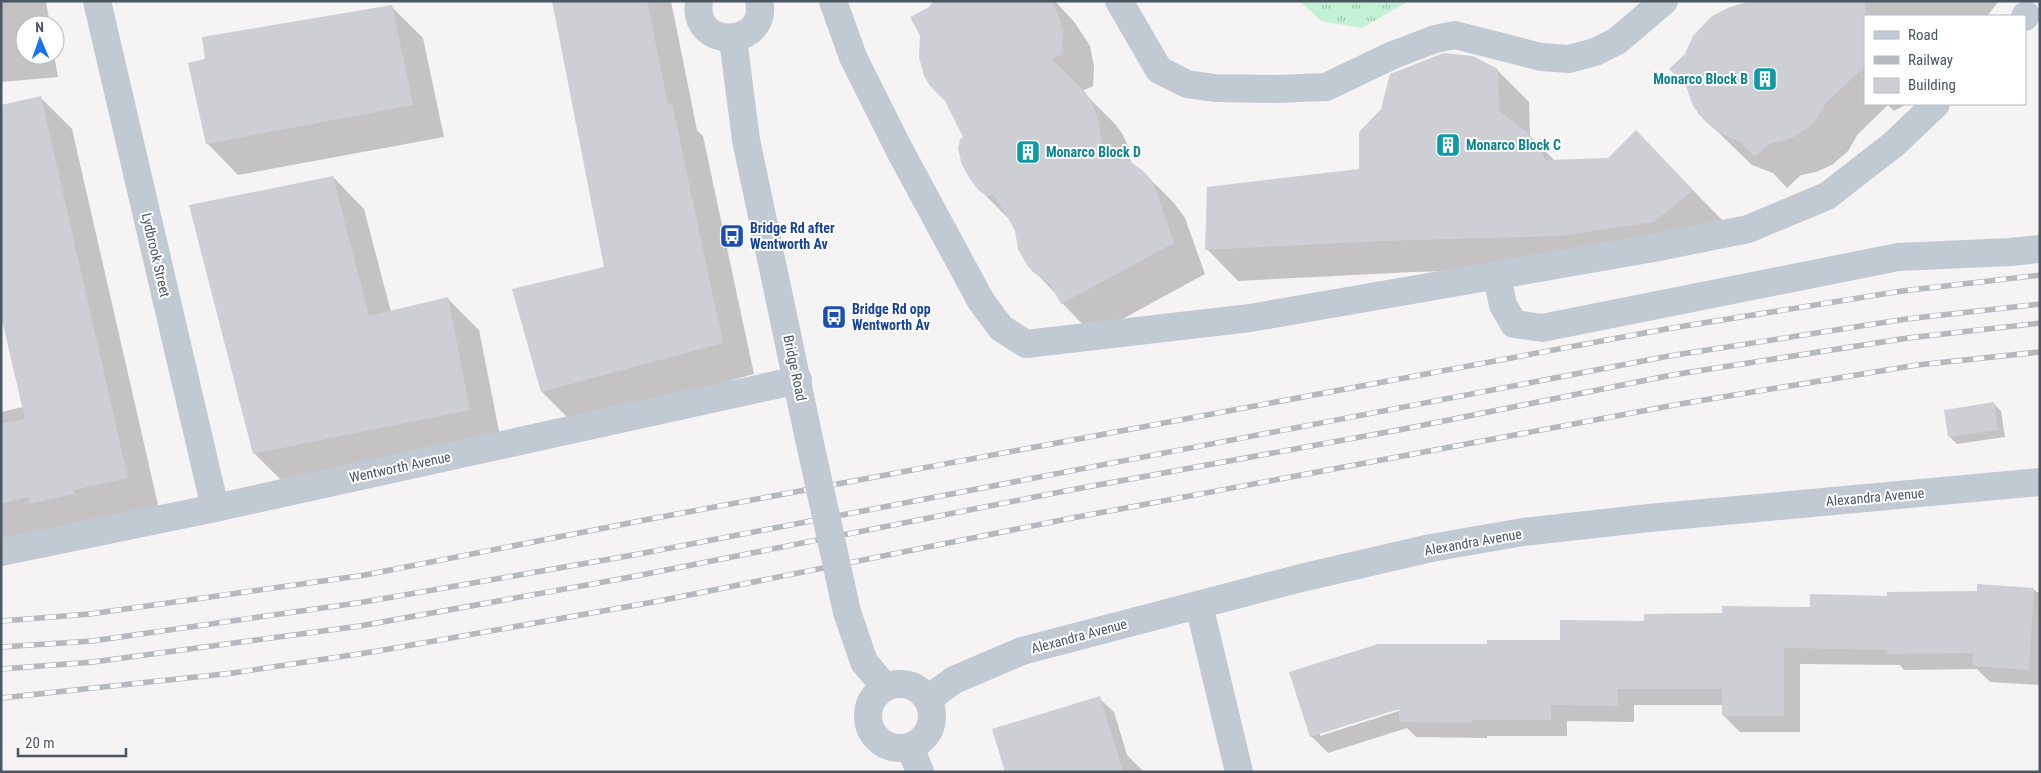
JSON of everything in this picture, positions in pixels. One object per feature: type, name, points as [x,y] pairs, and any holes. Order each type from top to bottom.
[{"type":"street","name":"Lydbrook Street","points":[[97,1],[215,508]]},
{"type":"street","points":[[699,1],[699,17],[704,27],[717,36],[733,39],[748,33],[755,25],[761,2]]},
{"type":"street","points":[[833,1],[857,65],[918,185],[981,302],[1001,328],[1026,344],[1250,318],[1654,248],[1748,229],[1827,196],[1894,144],[1935,105]]},
{"type":"street","points":[[1119,1],[1159,70],[1187,84],[1214,88],[1277,89],[1326,87],[1393,55],[1435,39],[1454,35],[1541,57],[1569,58],[1595,52],[1617,41],[1664,1]]},
{"type":"street","name":"Bridge Road","points":[[733,39],[746,140],[847,612],[864,662],[885,687]]},
{"type":"street","points":[[1497,276],[1503,305],[1514,324],[1542,328],[1898,258],[2040,249]]},
{"type":"street","name":"Wentworth Avenue","points":[[1,552],[215,508],[798,380]]},
{"type":"street","name":"Alexandra Avenue","points":[[928,698],[954,680],[1022,651],[1301,578],[1422,550],[1523,532],[1648,518],[2040,482]]},
{"type":"street","points":[[1199,605],[1239,772]]},
{"type":"street","points":[[904,684],[922,691],[932,707],[931,727],[926,736],[919,742],[915,759],[900,748],[884,744],[872,733],[868,723],[870,702],[885,687],[904,684]]},
{"type":"green space","points":[[1300,1],[1409,1],[1362,28],[1321,21]]},
{"type":"building","points":[[552,1],[647,1],[668,104],[672,103],[723,343],[541,392],[512,289],[604,267]]},
{"type":"building","name":"Monarco Block D","points":[[933,1],[1052,1],[1063,33],[1062,54],[1052,59],[1085,92],[1092,102],[1097,116],[1105,161],[1118,153],[1149,177],[1154,185],[1174,243],[1061,304],[1050,284],[1033,272],[1027,265],[1018,249],[1015,230],[994,195],[988,196],[979,191],[970,179],[962,165],[958,149],[960,139],[963,137],[945,101],[930,86],[924,76],[919,57],[920,36],[910,17],[929,7]]},
{"type":"building","name":"Monarco Block B","points":[[1751,1],[1865,1],[1864,67],[1827,102],[1809,127],[1792,138],[1769,144],[1755,157],[1740,142],[1719,133],[1704,120],[1693,106],[1686,86],[1669,69],[1685,54],[1693,36],[1712,16],[1730,7]]},
{"type":"building","points":[[392,5],[413,105],[206,144],[188,63],[205,59],[202,37]]},
{"type":"building","name":"Monarco Block C","points":[[1444,53],[1473,56],[1498,69],[1499,111],[1527,132],[1546,160],[1608,158],[1636,130],[1693,190],[1654,222],[1560,236],[1381,241],[1205,250],[1207,187],[1359,169],[1359,132],[1381,109],[1390,74]]},
{"type":"building","points":[[41,96],[128,478],[73,490],[74,494],[30,504],[28,497],[1,504],[1,424],[25,419],[1,316],[1,105]]},
{"type":"building","points":[[333,176],[369,316],[448,297],[470,410],[253,454],[189,205]]},
{"type":"building","points":[[1994,402],[1998,430],[1948,437],[1944,410]]},
{"type":"building","points":[[1977,584],[2034,588],[2029,670],[1972,666],[1973,653],[1887,654],[1887,650],[1784,648],[1784,716],[1722,716],[1722,689],[1618,689],[1618,706],[1551,705],[1551,720],[1472,720],[1472,723],[1399,722],[1399,709],[1310,737],[1289,672],[1378,644],[1487,644],[1487,640],[1560,640],[1560,620],[1644,621],[1644,614],[1722,613],[1722,606],[1810,607],[1810,594],[1887,596],[1887,592],[1977,591]]},
{"type":"building","points":[[1100,696],[1123,772],[1005,772],[992,729]]},
{"type":"railway","points":[[1,621],[90,614],[365,575],[645,520],[1666,329],[1902,291],[2040,275]]},
{"type":"railway","points":[[1,647],[92,641],[364,602],[639,554],[1669,356],[1906,319],[2040,304]]},
{"type":"railway","points":[[1,669],[93,662],[360,626],[631,577],[1065,491],[1404,429],[1672,375],[1908,338],[2040,323]]},
{"type":"railway","points":[[1,698],[233,673],[378,651],[659,601],[1072,518],[1680,404],[1917,365],[2040,352]]},
{"type":"place","name":"Monarco Block B","points":[[1765,79]]},
{"type":"place","name":"Monarco Block C","points":[[1448,145]]},
{"type":"place","name":"Monarco Block D","points":[[1028,152]]},
{"type":"place","name":"Bridge Rd after Wentworth Av","points":[[732,236]]},
{"type":"place","name":"Bridge Rd opp Wentworth Av","points":[[834,317]]}]
